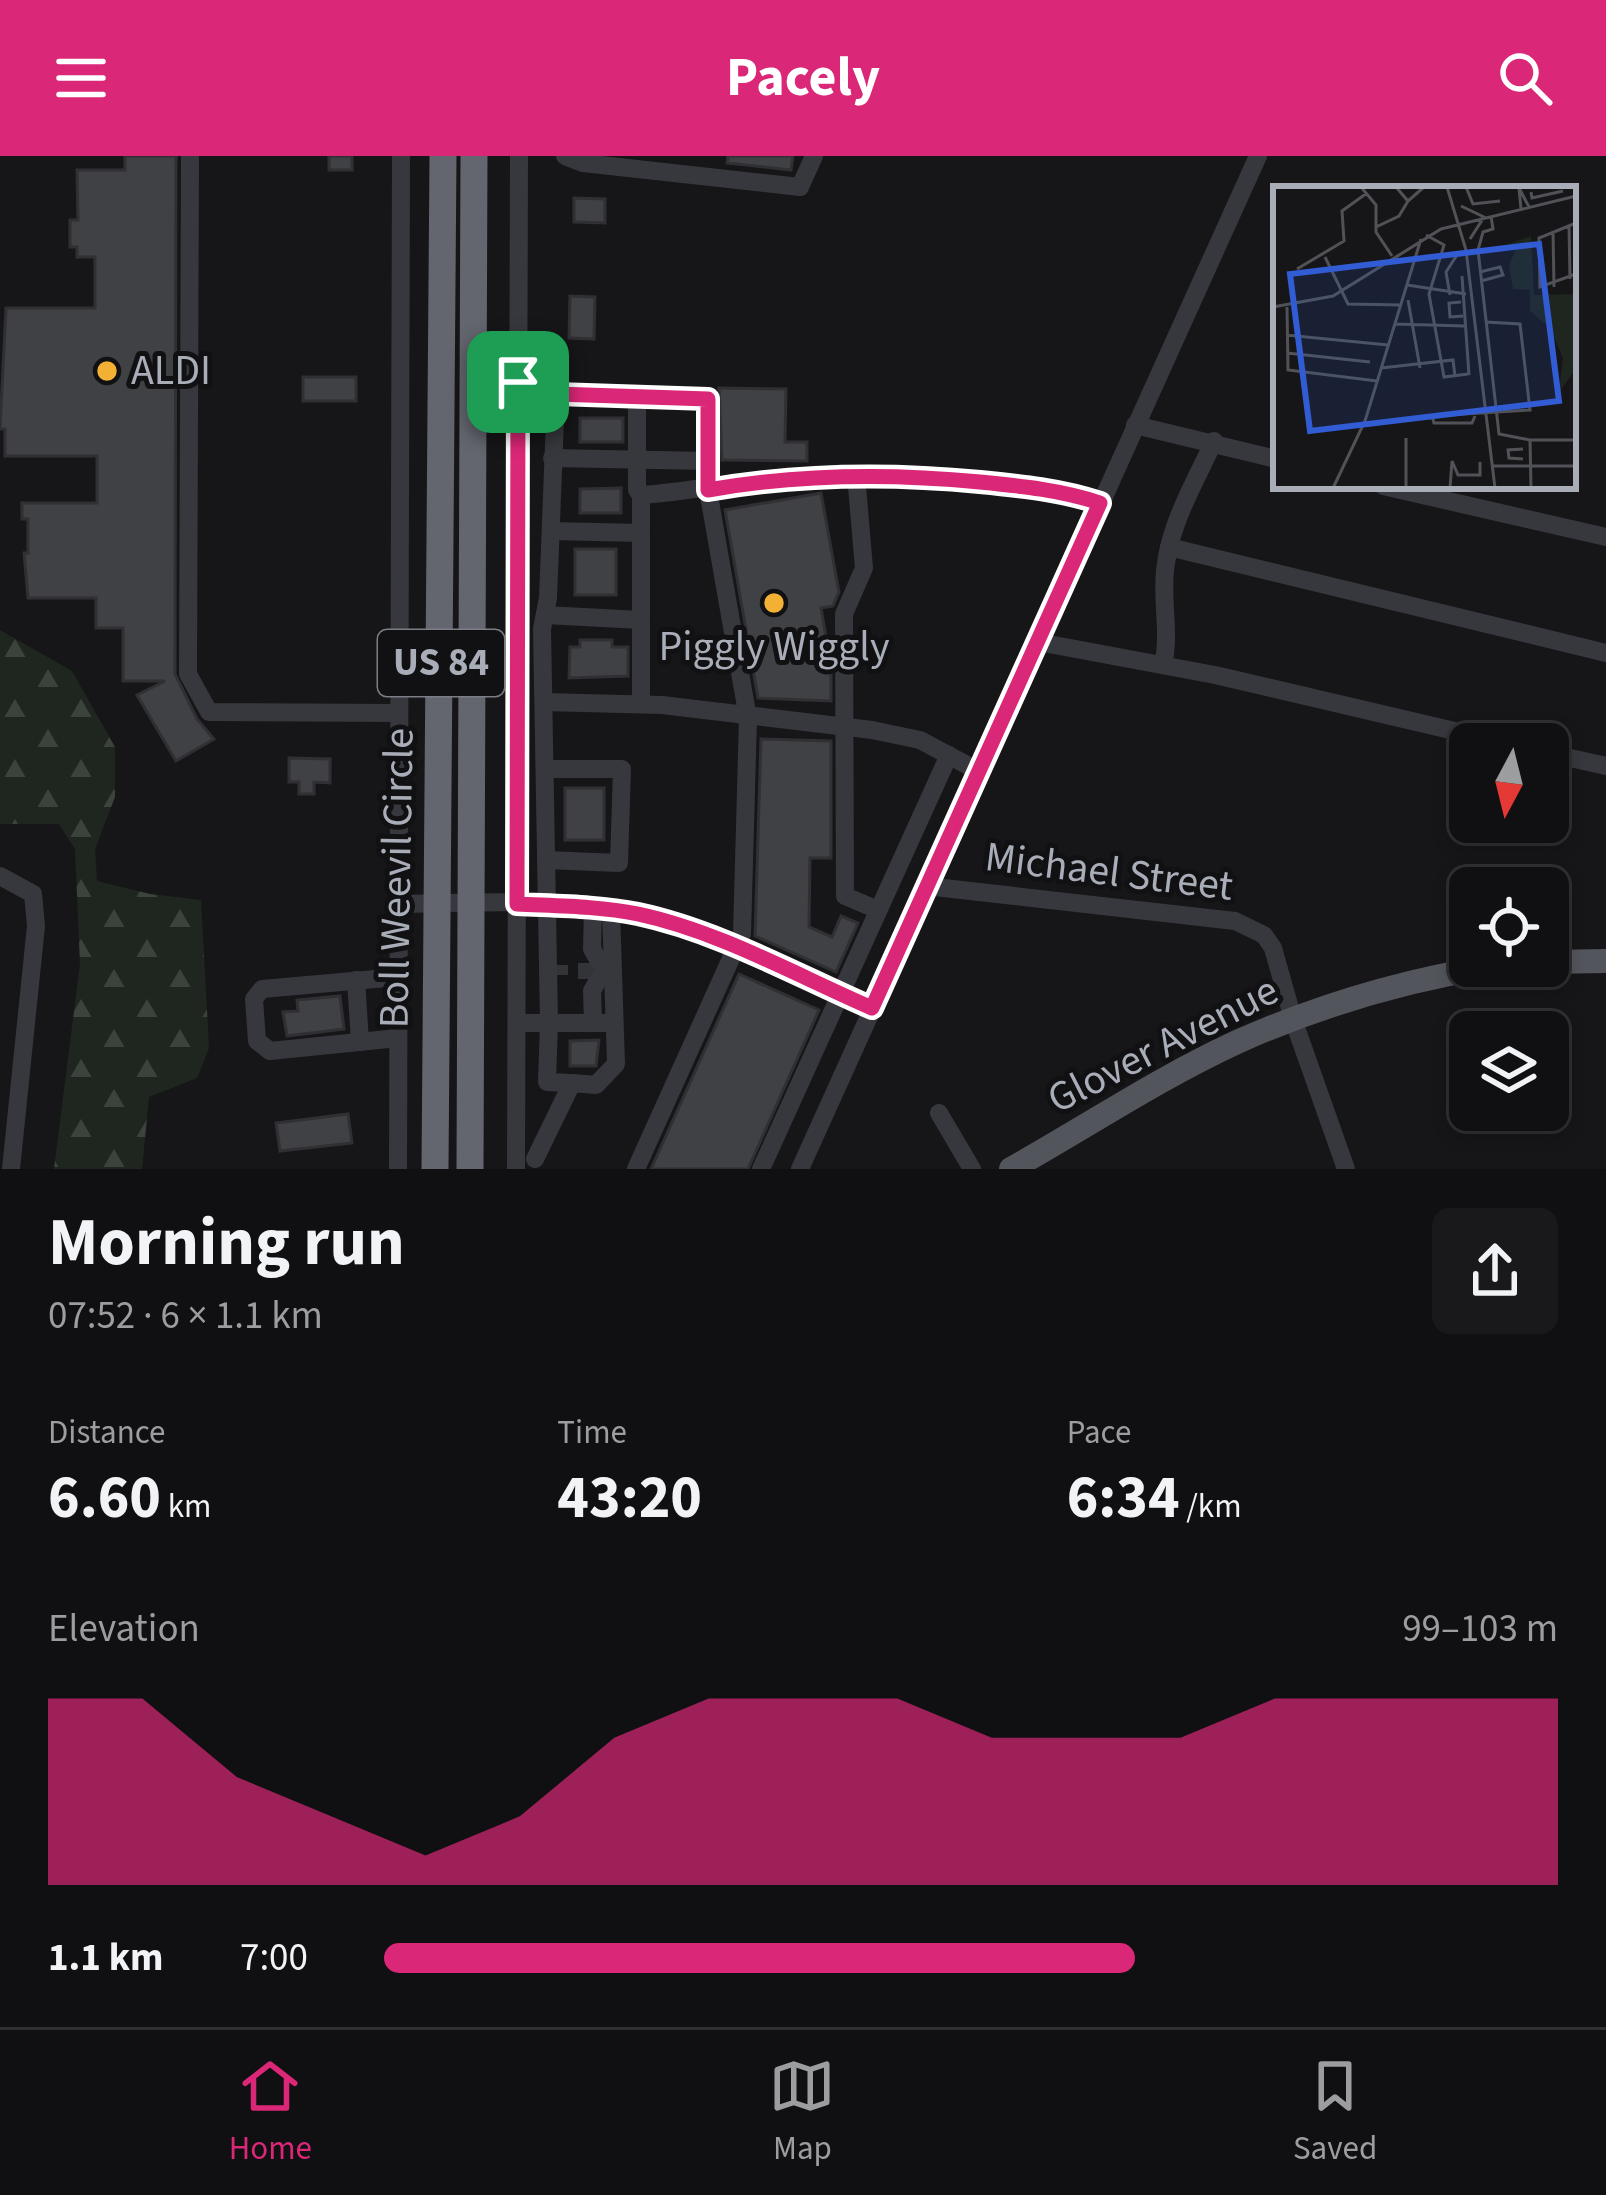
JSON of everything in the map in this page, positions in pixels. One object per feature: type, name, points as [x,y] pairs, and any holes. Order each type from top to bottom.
[{"type":"highway","name":"Boll Weevil Circle","points":[[431,1166],[440,903],[443,156]]},
{"type":"highway","name":"Boll Weevil Circle","points":[[470,1169],[474,156]]},
{"type":"main road","points":[[1569,962],[1606,962]]},
{"type":"main road","name":"Glover Avenue","points":[[1011,1169],[1224,1048],[1293,1019],[1413,980],[1449,974]]},
{"type":"street","points":[[190,156],[188,674],[209,712],[399,713]]},
{"type":"street","points":[[398,1169],[401,156]]},
{"type":"street","points":[[519,156],[517,1023],[523,1159]]},
{"type":"street","points":[[565,156],[583,163],[800,188],[814,156]]},
{"type":"street","points":[[800,1169],[1258,156]]},
{"type":"street","points":[[518,382],[550,387],[556,394],[544,702],[546,860],[559,970],[547,1082],[596,1085],[616,1064],[602,909]]},
{"type":"street","points":[[556,394],[708,399],[708,490],[748,718],[742,934],[636,1169]]},
{"type":"street","points":[[637,397],[641,704]]},
{"type":"street","points":[[1135,425],[1273,458]]},
{"type":"street","points":[[1162,665],[1168,637],[1165,574],[1169,547],[1214,441]]},
{"type":"street","points":[[552,458],[707,461]]},
{"type":"street","points":[[641,495],[776,478],[856,475],[1028,487],[1100,503]]},
{"type":"street","points":[[856,475],[864,568],[844,614],[845,896],[878,910]]},
{"type":"street","points":[[1396,489],[1606,537]]},
{"type":"street","points":[[517,514],[552,524],[641,533]]},
{"type":"street","points":[[1169,547],[1606,653]]},
{"type":"street","points":[[545,615],[641,620]]},
{"type":"street","points":[[1038,642],[1449,730]]},
{"type":"street","points":[[517,673],[544,674]]},
{"type":"street","points":[[544,702],[641,704],[847,726],[920,740],[978,771]]},
{"type":"street","points":[[764,1168],[949,755]]},
{"type":"street","points":[[1569,758],[1606,766]]},
{"type":"street","points":[[545,769],[622,769],[619,862],[546,860]]},
{"type":"street","points":[[0,876],[33,894],[36,926],[11,1169]]},
{"type":"street","name":"Michael Street","points":[[926,886],[1251,926],[1273,948],[1346,1169]]},
{"type":"street","points":[[398,904],[602,909],[692,930],[872,1008]]},
{"type":"street","points":[[552,906],[555,1023]]},
{"type":"street","points":[[593,1023],[593,970],[602,909]]},
{"type":"street","points":[[398,977],[262,989],[254,999],[257,1041],[270,1051],[398,1038]]},
{"type":"street","points":[[356,980],[360,1042]]},
{"type":"street","points":[[517,1023],[614,1023]]},
{"type":"street","points":[[523,1159],[572,1083]]},
{"type":"street","points":[[938,1113],[972,1169]]},
{"type":"street","points":[[523,1159],[557,1169]]},
{"type":"green space","points":[[0,630],[72,671],[115,747],[115,797],[95,849],[97,881],[201,900],[209,1048],[197,1078],[149,1097],[142,1169],[54,1169],[80,964],[75,849],[59,824],[0,824]]},
{"type":"building","points":[[125,156],[176,156],[175,674],[197,719],[214,739],[176,761],[137,695],[165,681],[123,681],[123,628],[96,628],[96,598],[28,598],[24,553],[28,553],[28,519],[22,519],[22,503],[97,503],[97,456],[5,456],[5,429],[0,429],[6,308],[95,308],[95,257],[77,257],[77,247],[70,247],[70,220],[78,220],[77,170],[125,170]]},
{"type":"building","points":[[329,156],[352,156],[352,170],[329,170]]},
{"type":"building","points":[[728,156],[793,156],[791,170],[727,163]]},
{"type":"building","points":[[574,198],[605,199],[605,223],[574,222]]},
{"type":"building","points":[[570,296],[595,297],[594,339],[569,338]]},
{"type":"building","points":[[303,377],[356,377],[356,401],[303,401]]},
{"type":"building","points":[[719,388],[786,389],[785,442],[807,442],[807,461],[722,460]]},
{"type":"building","points":[[580,418],[623,418],[623,442],[580,442]]},
{"type":"building","points":[[621,488],[621,513],[580,513],[580,489]]},
{"type":"building","points":[[821,493],[839,592],[833,606],[821,608],[831,666],[831,701],[758,698],[725,510]]},
{"type":"building","points":[[575,549],[616,549],[616,595],[575,595]]},
{"type":"building","points":[[580,640],[612,640],[612,647],[628,647],[628,676],[569,678],[570,647],[580,647]]},
{"type":"building","points":[[761,739],[831,741],[831,858],[810,858],[809,927],[832,937],[841,916],[858,923],[836,972],[755,936]]},
{"type":"building","points":[[289,758],[330,759],[330,783],[314,782],[314,794],[299,794],[299,782],[289,782]]},
{"type":"building","points":[[565,788],[604,788],[604,840],[565,840]]},
{"type":"building","points":[[739,974],[819,1010],[748,1169],[651,1169]]},
{"type":"building","points":[[340,996],[344,1029],[287,1036],[283,1012],[298,1011],[297,1000]]},
{"type":"building","points":[[599,1040],[596,1066],[570,1066],[570,1041]]},
{"type":"building","points":[[348,1114],[352,1143],[280,1151],[276,1123]]},
{"type":"tunnel","points":[[587,963],[587,979]]},
{"type":"tunnel","points":[[559,965],[559,975]]},
{"type":"place","name":"ALDI","points":[[107,371]]},
{"type":"place","name":"Piggly Wiggly","points":[[774,603]]},
{"type":"route","points":[[518,382],[541,384],[556,394],[708,399],[708,490],[776,478],[904,476],[1028,487],[1100,503],[872,1008],[692,930],[638,914],[517,904],[518,382]]}]
